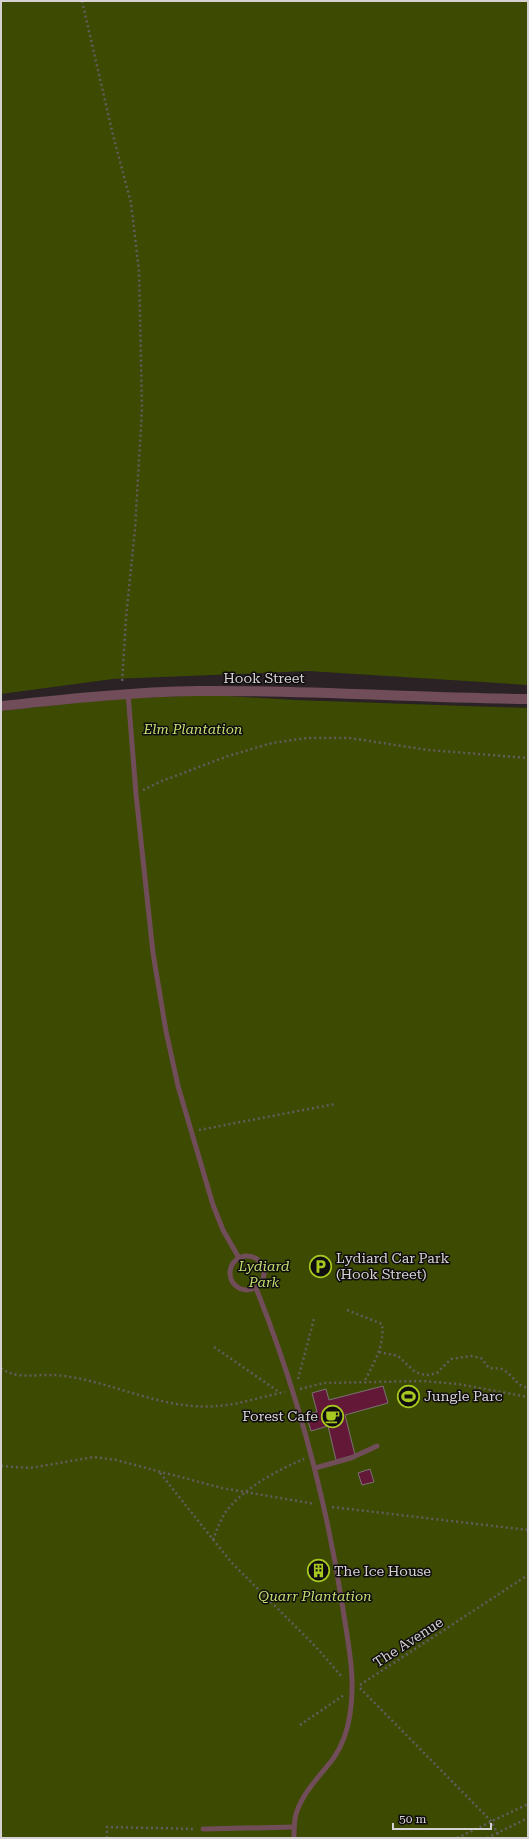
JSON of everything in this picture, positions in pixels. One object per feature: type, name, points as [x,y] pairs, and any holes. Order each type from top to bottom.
[{"type":"street","name":"Hook Street","points":[[1,706],[125,694],[199,691],[317,692],[528,700]]},
{"type":"lane","points":[[125,694],[153,953],[178,1086],[213,1205],[223,1230],[239,1258]]},
{"type":"lane","points":[[250,1256],[255,1258],[262,1265],[264,1269],[263,1279],[256,1288],[243,1290],[235,1286],[232,1282],[230,1275],[231,1267],[239,1258],[250,1256]]},
{"type":"lane","points":[[256,1288],[293,1391],[325,1506],[342,1604],[353,1689],[350,1715],[340,1745],[333,1758],[313,1783],[300,1803],[296,1815],[294,1838]]},
{"type":"lane","points":[[315,1468],[351,1458],[377,1446]]},
{"type":"lane","points":[[203,1829],[294,1827]]},
{"type":"path","points":[[82,1],[113,134],[131,203],[139,271],[142,409],[135,529],[126,618],[125,694]]},
{"type":"path","points":[[136,794],[162,780],[228,756],[272,743],[307,738],[349,738],[429,750],[528,758]]},
{"type":"path","points":[[191,1132],[335,1104]]},
{"type":"path","points":[[347,1310],[382,1324],[382,1337],[379,1352],[364,1382]]},
{"type":"path","points":[[293,1391],[300,1372],[314,1319]]},
{"type":"path","points":[[214,1347],[280,1393]]},
{"type":"path","points":[[379,1352],[398,1356],[414,1371],[420,1374],[428,1375],[437,1373],[451,1359],[471,1356],[479,1357],[489,1368],[503,1370],[519,1385],[528,1388]]},
{"type":"path","points":[[1,1368],[6,1372],[25,1377],[53,1375],[89,1382],[176,1404],[217,1406],[293,1391],[324,1383],[364,1382],[386,1383],[422,1381],[458,1384],[528,1397]]},
{"type":"path","points":[[213,1540],[218,1526],[227,1510],[246,1493],[277,1473],[311,1455]]},
{"type":"path","points":[[1,1466],[30,1468],[94,1457],[116,1460],[160,1473],[246,1493],[325,1506],[528,1530]]},
{"type":"path","points":[[160,1473],[231,1562],[316,1647],[353,1689],[300,1725]]},
{"type":"path","name":"The Avenue","points":[[491,1821],[358,1686],[528,1575]]},
{"type":"path","points":[[457,1838],[528,1804]]},
{"type":"path","points":[[487,1838],[528,1818]]},
{"type":"path","points":[[491,1821],[500,1838]]},
{"type":"path","points":[[107,1838],[107,1827],[203,1829]]},
{"type":"green space","points":[[1,1],[528,1],[528,685],[308,671],[113,679],[1,694]]},
{"type":"green space","name":"Lydiard Park","points":[[210,695],[295,700],[528,708],[528,1838],[1,1838],[1,711],[110,699]]},
{"type":"building","points":[[383,1386],[388,1403],[345,1415],[355,1455],[336,1460],[328,1426],[311,1431],[306,1414],[317,1412],[312,1393],[326,1389],[329,1400]]},
{"type":"building","points":[[407,1387],[418,1391],[413,1406],[402,1403]]},
{"type":"building","points":[[370,1469],[374,1482],[362,1485],[358,1473]]},
{"type":"building","name":"The Ice House","points":[[318,1565],[324,1570],[319,1578],[312,1573]]},
{"type":"place","name":"Lydiard Car Park (Hook Street)","points":[[320,1266]]},
{"type":"place","name":"Jungle Parc","points":[[409,1396]]},
{"type":"place","name":"Forest Cafe","points":[[333,1416]]},
{"type":"place","name":"The Ice House","points":[[318,1571]]},
{"type":"park label","name":"Elm Plantation","points":[[193,729]]},
{"type":"park label","name":"Quarr Plantation","points":[[315,1596]]}]
